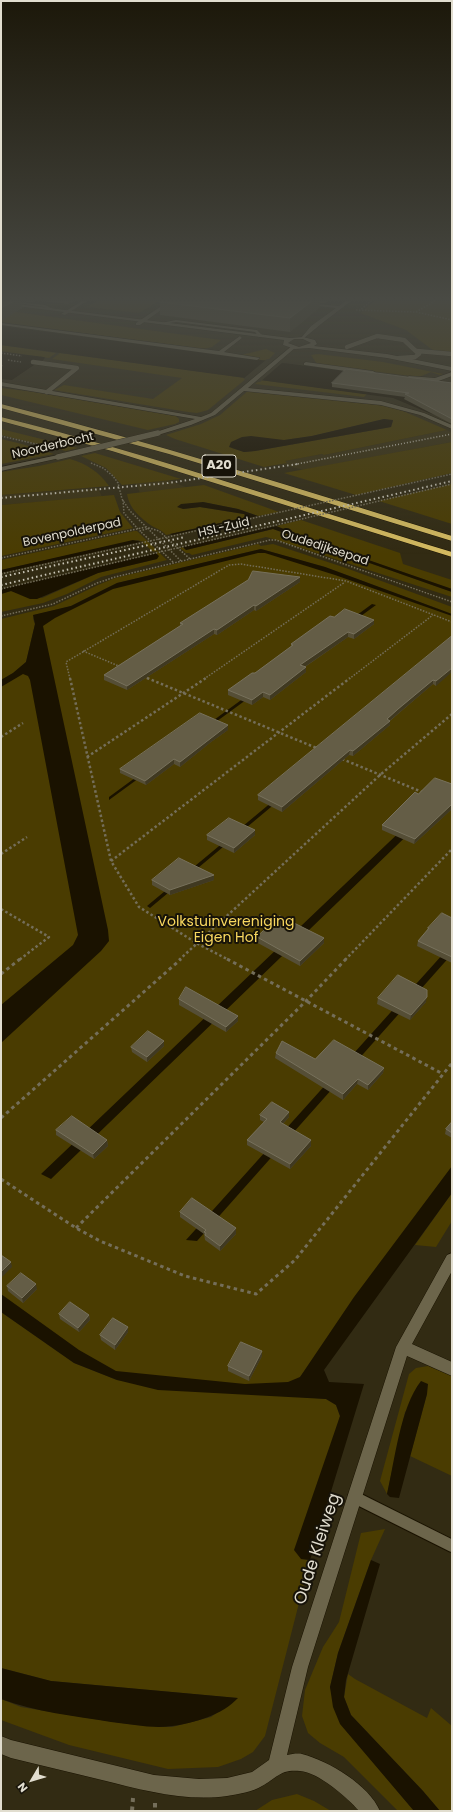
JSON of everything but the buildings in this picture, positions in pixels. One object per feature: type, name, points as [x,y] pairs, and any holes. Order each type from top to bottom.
[{"type":"highway","name":"A20","points":[[1,406],[134,440],[452,539]]},
{"type":"highway","name":"A20","points":[[1,419],[74,437],[145,457],[452,555]]},
{"type":"highway","name":"A20","points":[[433,549],[452,558]]},
{"type":"street","points":[[10,386],[203,419]]},
{"type":"street","name":"Noorderbocht","points":[[1,468],[58,457],[158,433],[203,419],[213,414],[247,386]]},
{"type":"street","points":[[243,389],[381,403],[422,414],[452,427]]},
{"type":"street","name":"Oude Kleiweg","points":[[276,1764],[300,1667],[402,1347],[452,1260]]},
{"type":"street","points":[[402,1347],[452,1369]]},
{"type":"street","points":[[1,1745],[11,1749],[154,1784],[199,1788],[227,1787],[256,1780],[276,1764],[301,1762],[332,1775],[360,1798],[371,1811]]},
{"type":"lane","points":[[47,392],[55,386]]},
{"type":"lane","points":[[354,1497],[452,1546]]},
{"type":"path","points":[[1,436],[50,448]]},
{"type":"path","points":[[86,460],[104,469],[114,478],[118,484],[123,500],[130,510],[146,526],[159,531],[190,559]]},
{"type":"path","name":"HSL-Zuid","points":[[1,574],[452,474]]},
{"type":"path","name":"HSL-Zuid","points":[[1,589],[452,484]]},
{"type":"path","points":[[123,500],[122,512],[173,563]]},
{"type":"path","name":"Bovenpolderpad","points":[[1,558],[146,526]]},
{"type":"path","points":[[140,531],[149,528]]},
{"type":"path","points":[[149,528],[149,531],[181,561]]},
{"type":"path","name":"Oudedijksepad","points":[[1,616],[53,604],[104,580],[263,541],[276,540],[452,602]]},
{"type":"path","points":[[443,1074],[198,944],[138,907],[111,861],[66,662],[229,565],[241,564],[346,581],[452,622]]},
{"type":"path","points":[[87,757],[183,694],[346,581]]},
{"type":"path","points":[[111,861],[434,615]]},
{"type":"path","points":[[83,651],[125,669]]},
{"type":"path","points":[[138,675],[321,750]]},
{"type":"path","points":[[1,1118],[198,944],[380,776],[452,714]]},
{"type":"path","points":[[1,737],[23,723]]},
{"type":"path","points":[[341,759],[428,795]]},
{"type":"path","points":[[1,854],[27,837]]},
{"type":"path","points":[[76,1228],[306,1001],[452,849]]},
{"type":"path","points":[[1,909],[49,937],[1,974]]},
{"type":"path","points":[[1,1179],[76,1228],[100,1241],[185,1276],[256,1294],[295,1260],[452,1063]]},
{"type":"shaded area","points":[[301,386],[452,386],[443,417],[429,413],[393,398]]},
{"type":"shaded area","points":[[384,419],[393,420],[391,427],[255,451],[244,452],[229,447],[231,442],[242,437],[251,436],[284,440],[312,436]]},
{"type":"shaded area","points":[[447,430],[452,433],[452,442],[304,470],[279,464],[286,463],[284,461],[322,454],[324,455]]},
{"type":"shaded area","points":[[168,480],[188,488],[140,493],[136,483]]},
{"type":"shaded area","points":[[98,488],[102,497],[1,505],[1,495]]},
{"type":"shaded area","points":[[203,502],[238,509],[258,516],[172,535],[170,534],[243,518],[246,516],[244,514],[200,507],[183,509],[177,507],[181,504]]},
{"type":"shaded area","points":[[276,526],[325,545],[452,589],[452,592],[273,529],[186,550],[183,547]]},
{"type":"shaded area","points":[[133,540],[142,542],[1,573],[1,570]]},
{"type":"shaded area","points":[[261,549],[325,567],[452,614],[452,616],[335,575],[265,553],[258,553],[113,589],[55,618],[43,626],[108,930],[109,941],[101,951],[1,1043],[1,1005],[73,945],[78,935],[30,680],[28,676],[23,674],[1,687],[1,680],[13,673],[26,662],[35,624],[33,615],[71,606],[117,583]]},
{"type":"shaded area","points":[[156,553],[159,556],[157,559],[98,573],[37,599],[30,599],[11,591],[1,594],[1,589]]},
{"type":"shaded area","points":[[372,604],[376,605],[109,800],[109,797]]},
{"type":"shaded area","points":[[452,652],[452,656],[150,908],[147,906]]},
{"type":"shaded area","points":[[452,782],[452,792],[51,1179],[41,1174]]},
{"type":"shaded area","points":[[452,944],[452,954],[197,1241],[186,1240]]},
{"type":"shaded area","points":[[452,1166],[452,1193],[324,1370],[329,1382],[364,1384],[310,1560],[301,1559],[294,1550],[340,1416],[336,1405],[326,1399],[158,1390],[117,1380],[74,1363],[1,1312],[1,1294],[79,1350],[116,1371],[245,1384],[288,1382],[300,1377],[354,1297]]},
{"type":"shaded area","points":[[421,1381],[428,1384],[427,1394],[399,1498],[390,1497],[387,1494],[403,1420],[414,1392]]},
{"type":"shaded area","points":[[371,1560],[380,1564],[346,1680],[344,1697],[351,1715],[440,1811],[414,1811],[340,1724],[333,1707],[330,1687],[338,1653]]},
{"type":"shaded area","points":[[1,1668],[51,1681],[238,1698],[232,1704],[216,1714],[190,1723],[165,1727],[134,1725],[56,1713],[1,1699]]},
{"type":"green space","points":[[63,386],[68,386],[153,399],[172,386],[238,386],[208,410],[197,413],[54,390]]},
{"type":"green space","points":[[268,386],[303,386],[367,394],[364,397]]},
{"type":"green space","points":[[1,388],[34,392],[176,416],[179,419],[179,422],[148,430],[1,395]]},
{"type":"green space","points":[[249,390],[387,406],[403,411],[447,430],[324,455],[322,454],[285,461],[287,463],[264,467],[166,435],[201,424],[220,415]],"holes":[[[384,419],[393,421],[391,427],[255,451],[244,452],[232,448],[312,436]]]},
{"type":"green space","points":[[1,429],[78,448],[66,451],[1,435]]},
{"type":"green space","points":[[1,439],[22,444],[54,454],[1,464]]},
{"type":"green space","points":[[452,442],[452,473],[356,495],[284,473]]},
{"type":"green space","points":[[95,453],[181,479],[122,485],[106,468],[81,456]]},
{"type":"green space","points":[[70,459],[82,463],[92,469],[109,486],[1,495],[1,472]]},
{"type":"green space","points":[[452,484],[452,524],[379,501]]},
{"type":"green space","points":[[204,485],[279,512],[258,516],[238,509],[203,502],[183,509],[200,507],[244,514],[246,516],[243,518],[166,535],[139,516],[130,504],[127,494]]},
{"type":"green space","points":[[114,495],[120,512],[133,528],[1,556],[1,505]]},
{"type":"green space","points":[[301,520],[400,553],[403,564],[452,580],[452,589],[325,545],[276,526]]},
{"type":"green space","points":[[273,529],[452,592],[452,597],[266,537],[192,555],[186,553],[180,548],[183,547],[186,550]]},
{"type":"green space","points":[[137,531],[167,560],[101,577],[67,594],[43,603],[1,612],[1,594],[11,591],[42,598],[98,573],[157,559],[158,556],[138,540],[1,570],[1,560]]},
{"type":"green space","points":[[258,544],[261,546],[273,544],[346,568],[452,607],[452,614],[325,567],[261,549],[117,583],[71,606],[34,615],[33,619],[35,624],[26,662],[13,673],[1,680],[1,619],[54,606],[115,578]]},
{"type":"green space","name":"Volkstuinvereniging Eigen Hof","points":[[260,551],[273,553],[452,614],[452,1177],[291,1389],[113,1375],[1,1304],[1,683],[35,665],[39,620],[69,608],[113,587]]},
{"type":"green space","points":[[452,1193],[452,1221],[436,1247],[415,1245]]},
{"type":"green space","points":[[1,1312],[74,1363],[117,1380],[326,1399],[336,1405],[340,1416],[301,1559],[310,1560],[265,1736],[253,1752],[241,1759],[218,1767],[168,1769],[69,1745],[1,1720],[1,1699],[21,1707],[94,1719],[136,1725],[172,1727],[211,1717],[237,1698],[51,1681],[1,1668]]},
{"type":"green space","points":[[428,1366],[452,1376],[452,1476],[410,1456],[427,1394],[405,1412],[387,1494],[380,1481],[409,1374],[416,1368]]},
{"type":"green space","points":[[385,1529],[371,1560],[338,1653],[330,1687],[341,1724],[414,1811],[398,1811],[344,1757],[320,1743],[308,1733],[302,1716],[305,1690],[323,1647],[339,1622],[361,1533]]},
{"type":"green space","points":[[348,1674],[427,1718],[431,1708],[452,1726],[452,1811],[440,1811],[351,1715],[344,1697]]},
{"type":"green space","points":[[297,1794],[314,1801],[331,1811],[255,1811],[272,1800]]},
{"type":"pier","points":[[260,516],[258,518],[172,537],[170,536]]},
{"type":"pier","points":[[276,524],[280,525],[181,547],[183,545]]},
{"type":"pier","points":[[144,541],[142,544],[1,575],[1,573]]},
{"type":"pier","points":[[156,551],[158,553],[1,589],[1,587]]},
{"type":"railway","points":[[295,464],[452,434]]},
{"type":"railway","points":[[1,498],[168,483],[295,464]]},
{"type":"railway","points":[[1,585],[452,481]]},
{"type":"railway","points":[[1,577],[185,537]]}]
